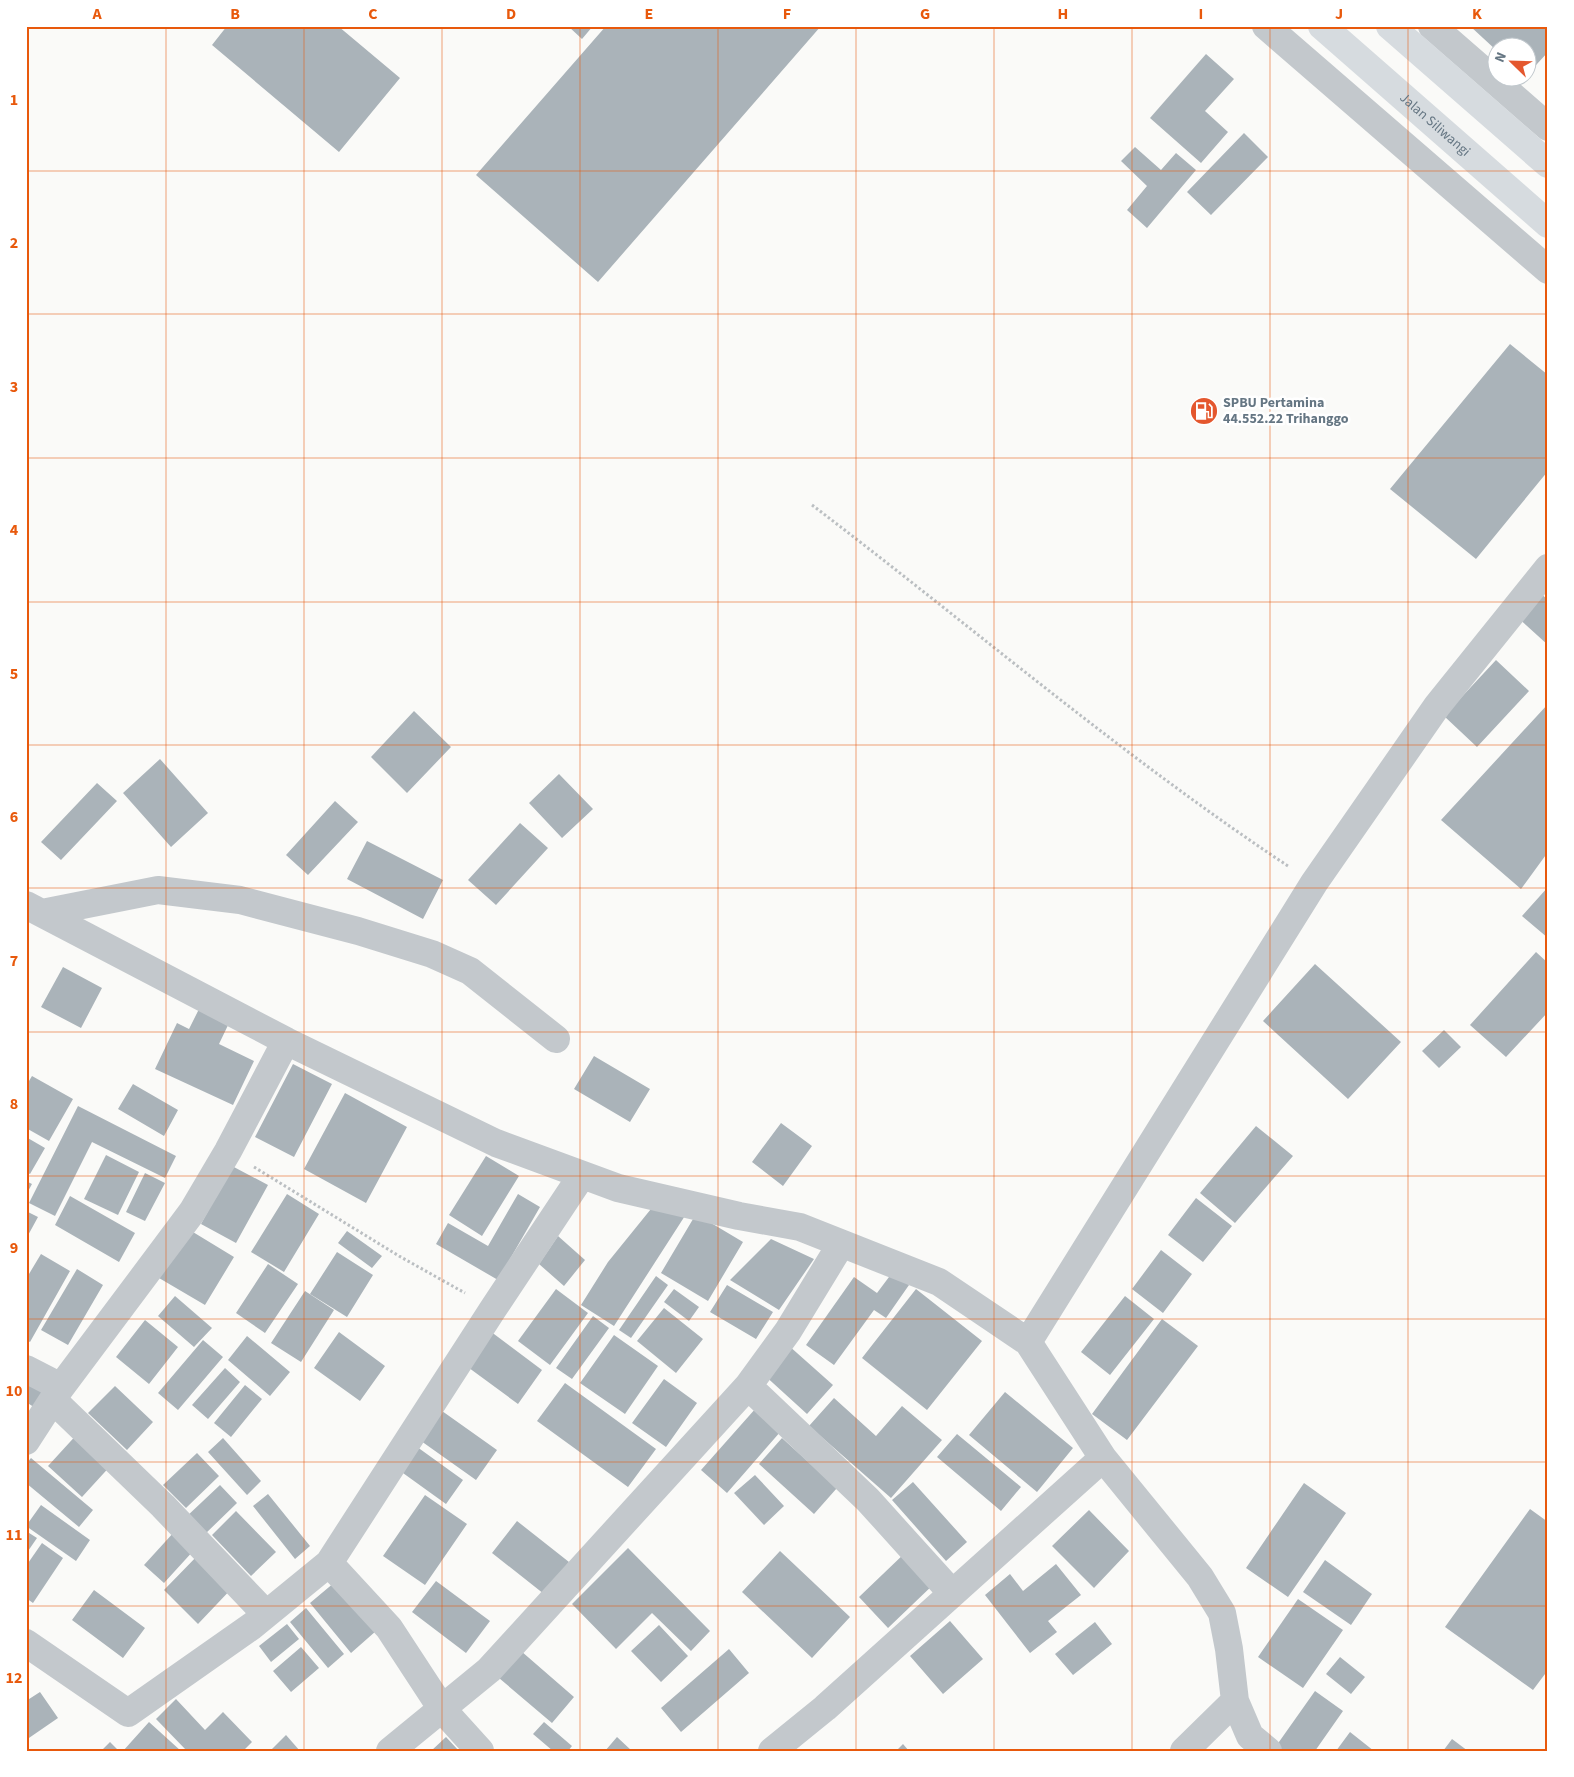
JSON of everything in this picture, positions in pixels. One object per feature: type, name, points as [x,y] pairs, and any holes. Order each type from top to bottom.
[{"type":"highway","name":"Jalan Siliwangi","points":[[1322,26],[1548,224]]},
{"type":"highway","points":[[1390,26],[1548,164]]},
{"type":"street","points":[[1266,26],[1548,270]]},
{"type":"street","points":[[1432,26],[1546,122]]},
{"type":"street","points":[[1028,1342],[1314,883],[1437,706],[1548,568]]},
{"type":"street","points":[[34,909],[158,890],[240,900],[358,931],[432,954],[470,971],[556,1039]]},
{"type":"street","points":[[34,909],[286,1041],[496,1143],[618,1188],[739,1216],[800,1227],[939,1282],[1028,1342],[1103,1458],[1200,1577],[1222,1613],[1229,1649],[1235,1701],[1250,1736],[1268,1751]]},
{"type":"street","points":[[26,1441],[57,1393],[192,1212],[228,1151],[286,1041]]},
{"type":"street","points":[[26,1642],[128,1713],[252,1626],[329,1563],[582,1175]]},
{"type":"street","points":[[390,1751],[489,1670],[748,1386],[788,1331],[841,1244]]},
{"type":"street","points":[[26,1369],[57,1393],[266,1614]]},
{"type":"street","points":[[748,1386],[868,1500],[952,1593]]},
{"type":"street","points":[[772,1751],[825,1708],[1103,1458]]},
{"type":"street","points":[[329,1563],[389,1628],[442,1709],[480,1751]]},
{"type":"street","points":[[1184,1751],[1235,1701]]},
{"type":"path","points":[[812,505],[1226,825],[1314,883]]},
{"type":"path","points":[[228,1151],[399,1256],[493,1309]]},
{"type":"building","points":[[227,26],[338,26],[400,78],[339,152],[212,45]]},
{"type":"building","points":[[568,26],[593,26],[582,39]]},
{"type":"building","points":[[606,26],[821,26],[598,282],[476,175]]},
{"type":"building","points":[[1470,26],[1548,26],[1548,52],[1536,65],[1536,38],[1486,38],[1486,41]]},
{"type":"building","points":[[1206,54],[1234,79],[1205,111],[1228,132],[1201,163],[1150,118]]},
{"type":"building","points":[[1244,133],[1268,157],[1211,215],[1187,192]]},
{"type":"building","points":[[1135,147],[1161,170],[1176,153],[1196,170],[1147,228],[1127,210],[1147,186],[1121,161]]},
{"type":"building","points":[[1510,344],[1548,375],[1548,471],[1476,559],[1390,489]]},
{"type":"building","points":[[1538,591],[1548,600],[1548,645],[1516,616]]},
{"type":"building","points":[[1496,660],[1529,691],[1477,747],[1444,716]]},
{"type":"building","points":[[1548,704],[1548,852],[1521,889],[1441,820]]},
{"type":"building","points":[[414,711],[451,747],[407,793],[371,757]]},
{"type":"building","points":[[160,759],[208,813],[171,847],[123,793]]},
{"type":"building","points":[[559,774],[593,809],[562,838],[529,803]]},
{"type":"building","points":[[97,783],[117,801],[61,860],[41,842]]},
{"type":"building","points":[[335,801],[358,822],[308,875],[286,855]]},
{"type":"building","points":[[520,823],[548,848],[496,905],[468,880]]},
{"type":"building","points":[[367,841],[443,880],[423,919],[347,879]]},
{"type":"building","points":[[1548,887],[1548,938],[1522,916]]},
{"type":"building","points":[[1536,952],[1548,963],[1548,1012],[1506,1057],[1470,1025]]},
{"type":"building","points":[[1315,964],[1401,1042],[1348,1099],[1263,1021]]},
{"type":"building","points":[[63,967],[102,988],[81,1028],[41,1007]]},
{"type":"building","points":[[200,1007],[230,1021],[219,1044],[254,1061],[233,1105],[155,1069],[177,1023],[189,1029]]},
{"type":"building","points":[[1444,1030],[1461,1047],[1439,1068],[1422,1051]]},
{"type":"building","points":[[594,1056],[650,1089],[630,1122],[574,1089]]},
{"type":"building","points":[[293,1064],[332,1084],[294,1157],[255,1137]]},
{"type":"building","points":[[32,1076],[73,1099],[49,1141],[26,1128],[26,1086]]},
{"type":"building","points":[[133,1084],[178,1110],[164,1136],[118,1109]]},
{"type":"building","points":[[345,1093],[407,1127],[366,1203],[304,1169]]},
{"type":"building","points":[[78,1106],[176,1156],[165,1178],[92,1142],[55,1216],[29,1203]]},
{"type":"building","points":[[781,1123],[812,1146],[783,1186],[752,1162]]},
{"type":"building","points":[[1256,1126],[1293,1156],[1235,1223],[1200,1193]]},
{"type":"building","points":[[26,1137],[45,1148],[30,1174],[26,1172]]},
{"type":"building","points":[[106,1155],[139,1172],[118,1215],[84,1199]]},
{"type":"building","points":[[486,1156],[519,1176],[482,1236],[449,1215]]},
{"type":"building","points":[[232,1166],[268,1185],[236,1243],[201,1224]]},
{"type":"building","points":[[145,1173],[165,1183],[145,1221],[126,1212]]},
{"type":"building","points":[[26,1181],[32,1184],[26,1195]]},
{"type":"building","points":[[287,1194],[319,1214],[284,1272],[251,1252]]},
{"type":"building","points":[[518,1194],[540,1207],[498,1280],[436,1244],[448,1223],[488,1246]]},
{"type":"building","points":[[70,1196],[135,1233],[119,1262],[55,1225]]},
{"type":"building","points":[[1196,1198],[1232,1226],[1203,1262],[1168,1235]]},
{"type":"building","points":[[655,1204],[690,1208],[614,1326],[581,1305],[608,1262]]},
{"type":"building","points":[[26,1211],[38,1217],[26,1239]]},
{"type":"building","points":[[696,1214],[743,1242],[708,1301],[661,1273]]},
{"type":"building","points":[[188,1229],[234,1257],[205,1305],[159,1278]]},
{"type":"building","points":[[347,1231],[382,1256],[372,1268],[338,1243]]},
{"type":"building","points":[[558,1236],[585,1260],[564,1286],[539,1264]]},
{"type":"building","points":[[771,1239],[814,1259],[779,1310],[730,1280]]},
{"type":"building","points":[[1161,1250],[1192,1274],[1163,1313],[1132,1289]]},
{"type":"building","points":[[337,1252],[373,1275],[347,1317],[310,1294]]},
{"type":"building","points":[[41,1254],[70,1271],[30,1342],[26,1340],[26,1279]]},
{"type":"building","points":[[268,1264],[298,1284],[265,1333],[236,1313]]},
{"type":"building","points":[[77,1269],[103,1285],[68,1345],[41,1330]]},
{"type":"building","points":[[892,1273],[909,1285],[886,1318],[874,1310],[834,1365],[806,1345],[854,1277],[877,1293]]},
{"type":"building","points":[[656,1276],[668,1285],[631,1338],[619,1330]]},
{"type":"building","points":[[727,1285],[773,1312],[756,1339],[710,1312]]},
{"type":"building","points":[[556,1289],[588,1313],[550,1365],[518,1341]]},
{"type":"building","points":[[674,1289],[699,1307],[689,1321],[664,1302]]},
{"type":"building","points":[[916,1289],[982,1341],[927,1410],[862,1358]]},
{"type":"building","points":[[305,1291],[334,1310],[301,1362],[271,1343]]},
{"type":"building","points":[[175,1296],[212,1328],[194,1347],[158,1316]]},
{"type":"building","points":[[1125,1296],[1154,1319],[1110,1375],[1081,1352]]},
{"type":"building","points":[[664,1308],[703,1339],[676,1373],[637,1341]]},
{"type":"building","points":[[593,1316],[609,1328],[572,1379],[556,1368]]},
{"type":"building","points":[[1162,1319],[1198,1346],[1127,1440],[1092,1414]]},
{"type":"building","points":[[145,1320],[178,1347],[149,1384],[116,1357]]},
{"type":"building","points":[[490,1331],[542,1370],[518,1404],[465,1365]]},
{"type":"building","points":[[339,1332],[385,1366],[360,1401],[314,1368]]},
{"type":"building","points":[[614,1335],[658,1366],[625,1414],[580,1383]]},
{"type":"building","points":[[247,1336],[290,1372],[270,1396],[228,1360]]},
{"type":"building","points":[[203,1340],[223,1357],[178,1410],[158,1393]]},
{"type":"building","points":[[788,1345],[833,1385],[807,1414],[762,1373]]},
{"type":"building","points":[[225,1368],[240,1382],[208,1419],[192,1405]]},
{"type":"building","points":[[32,1379],[52,1391],[40,1411],[26,1402],[26,1389]]},
{"type":"building","points":[[664,1379],[697,1403],[666,1447],[632,1423]]},
{"type":"building","points":[[565,1383],[656,1449],[628,1487],[537,1421]]},
{"type":"building","points":[[245,1385],[262,1399],[231,1437],[214,1423]]},
{"type":"building","points":[[115,1386],[153,1422],[127,1450],[88,1413]]},
{"type":"building","points":[[1005,1392],[1073,1448],[1037,1492],[969,1435]]},
{"type":"building","points":[[834,1398],[876,1436],[902,1406],[942,1440],[891,1498],[809,1426]]},
{"type":"building","points":[[435,1406],[497,1450],[476,1480],[414,1436]]},
{"type":"building","points":[[756,1408],[781,1431],[727,1493],[701,1470]]},
{"type":"building","points":[[80,1431],[114,1462],[82,1497],[48,1466]]},
{"type":"building","points":[[957,1434],[1021,1487],[1001,1511],[937,1457]]},
{"type":"building","points":[[223,1438],[261,1481],[247,1495],[208,1452]]},
{"type":"building","points":[[782,1438],[837,1488],[814,1514],[759,1464]]},
{"type":"building","points":[[413,1444],[463,1480],[446,1504],[396,1468]]},
{"type":"building","points":[[197,1453],[219,1476],[186,1508],[163,1485]]},
{"type":"building","points":[[31,1458],[93,1510],[79,1527],[26,1483],[26,1464]]},
{"type":"building","points":[[755,1475],[784,1506],[764,1525],[734,1493]]},
{"type":"building","points":[[913,1482],[967,1542],[946,1561],[892,1500]]},
{"type":"building","points":[[1304,1483],[1346,1513],[1288,1597],[1246,1568]]},
{"type":"building","points":[[220,1485],[237,1503],[203,1536],[185,1518]]},
{"type":"building","points":[[268,1494],[310,1546],[295,1559],[253,1506]]},
{"type":"building","points":[[425,1495],[467,1524],[425,1585],[383,1556]]},
{"type":"building","points":[[41,1505],[90,1540],[76,1561],[26,1526]]},
{"type":"building","points":[[1530,1509],[1548,1522],[1548,1670],[1533,1690],[1445,1627]]},
{"type":"building","points":[[1089,1510],[1129,1551],[1094,1588],[1052,1546]]},
{"type":"building","points":[[236,1511],[276,1552],[251,1576],[212,1535]]},
{"type":"building","points":[[517,1521],[569,1562],[544,1594],[492,1553]]},
{"type":"building","points":[[26,1531],[37,1538],[26,1554]]},
{"type":"building","points":[[175,1531],[195,1549],[164,1583],[144,1565]]},
{"type":"building","points":[[42,1543],[63,1558],[33,1603],[26,1598],[26,1566]]},
{"type":"building","points":[[628,1548],[710,1631],[691,1651],[652,1613],[616,1649],[572,1604]]},
{"type":"building","points":[[780,1551],[850,1617],[812,1658],[742,1592]]},
{"type":"building","points":[[907,1551],[936,1582],[888,1628],[859,1597]]},
{"type":"building","points":[[201,1552],[235,1585],[198,1624],[164,1590]]},
{"type":"building","points":[[1325,1560],[1372,1594],[1351,1625],[1303,1592]]},
{"type":"building","points":[[1056,1564],[1081,1595],[1048,1621],[1057,1632],[1030,1653],[985,1595],[1010,1574],[1023,1591]]},
{"type":"building","points":[[436,1581],[490,1621],[466,1653],[412,1612]]},
{"type":"building","points":[[335,1582],[376,1631],[351,1653],[310,1603]]},
{"type":"building","points":[[94,1590],[145,1628],[123,1658],[72,1620]]},
{"type":"building","points":[[1298,1599],[1343,1630],[1303,1688],[1258,1657]]},
{"type":"building","points":[[306,1608],[344,1654],[328,1668],[290,1622]]},
{"type":"building","points":[[950,1621],[983,1659],[943,1694],[910,1656]]},
{"type":"building","points":[[1095,1622],[1112,1644],[1073,1675],[1055,1654]]},
{"type":"building","points":[[287,1624],[299,1639],[271,1662],[259,1646]]},
{"type":"building","points":[[659,1625],[688,1656],[661,1682],[631,1651]]},
{"type":"building","points":[[301,1647],[319,1668],[291,1692],[273,1671]]},
{"type":"building","points":[[729,1649],[749,1673],[681,1732],[661,1708]]},
{"type":"building","points":[[521,1651],[574,1697],[552,1723],[499,1678]]},
{"type":"building","points":[[1340,1657],[1365,1677],[1351,1694],[1326,1674]]},
{"type":"building","points":[[1315,1691],[1343,1711],[1315,1751],[1276,1751],[1274,1749]]},
{"type":"building","points":[[40,1692],[58,1718],[26,1740],[26,1701]]},
{"type":"building","points":[[176,1699],[205,1730],[223,1712],[252,1742],[243,1751],[187,1751],[156,1719]]},
{"type":"building","points":[[149,1722],[181,1751],[123,1751]]},
{"type":"building","points":[[544,1722],[572,1746],[568,1751],[553,1751],[533,1734]]},
{"type":"building","points":[[1350,1732],[1374,1751],[1336,1751]]},
{"type":"building","points":[[286,1735],[300,1751],[270,1751]]},
{"type":"building","points":[[446,1737],[459,1751],[431,1751]]},
{"type":"building","points":[[617,1737],[632,1751],[605,1751]]},
{"type":"building","points":[[1452,1739],[1468,1751],[1443,1751]]},
{"type":"building","points":[[110,1742],[119,1751],[101,1751]]},
{"type":"building","points":[[903,1744],[909,1751],[896,1751]]},
{"type":"place","name":"SPBU Pertamina 44.552.22 Trihanggo","points":[[1204,411]]}]
